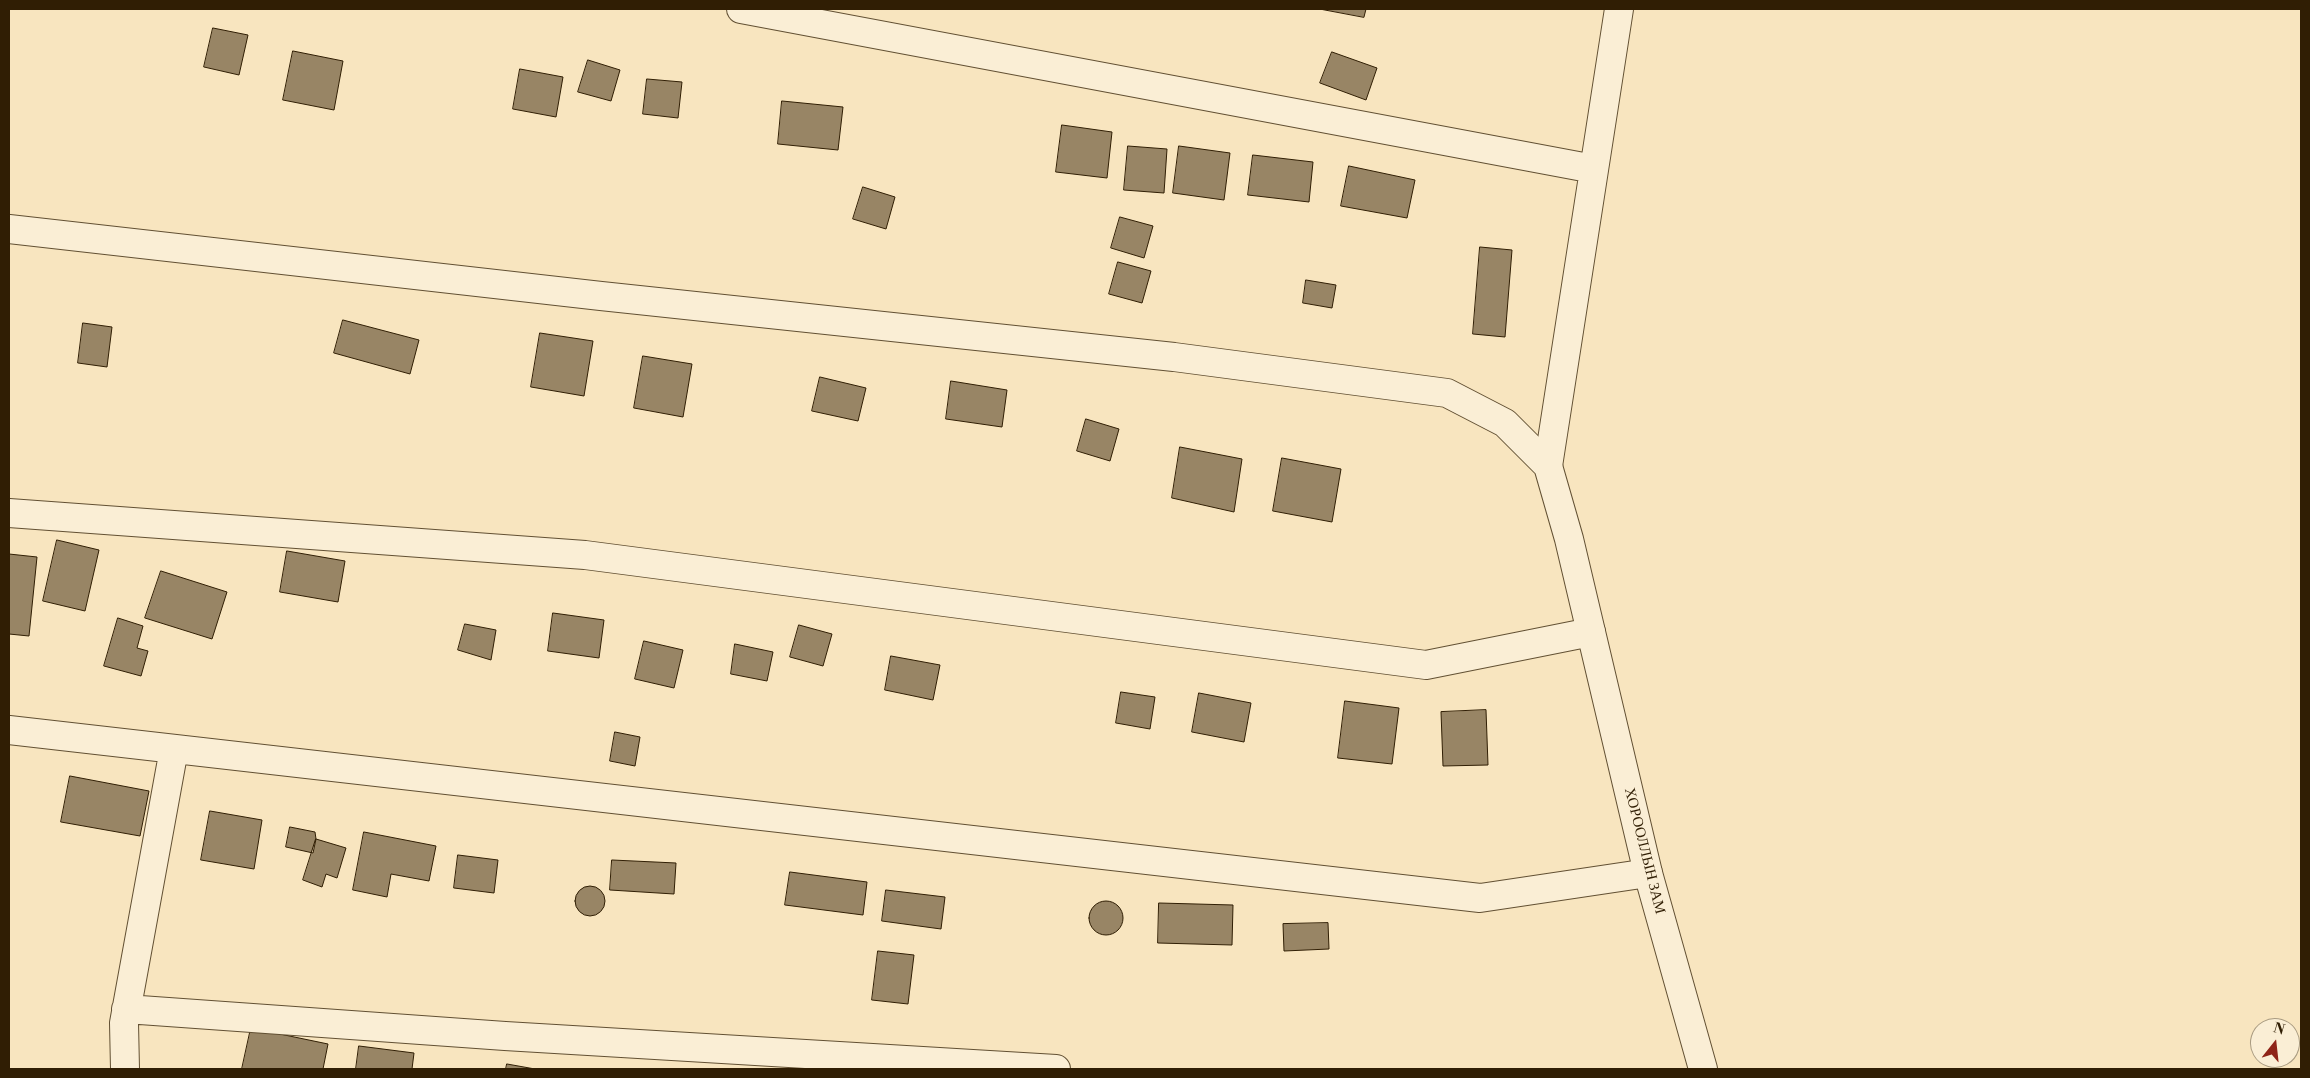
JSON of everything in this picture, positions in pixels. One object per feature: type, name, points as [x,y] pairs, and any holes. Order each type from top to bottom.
[{"type":"street","points":[[740,9],[1594,169]]},
{"type":"street","points":[[1548,466],[1618,9]]},
{"type":"street","points":[[9,229],[601,296],[1174,357],[1447,393],[1505,424],[1548,466]]},
{"type":"street","name":"ХОРООЛЛЫН ЗАМ","points":[[1548,466],[1569,539],[1648,873],[1703,1069]]},
{"type":"street","points":[[9,513],[585,555],[1426,665],[1591,632]]},
{"type":"street","points":[[9,730],[1480,898],[1648,873]]},
{"type":"street","points":[[125,1069],[124,1023],[126,1009],[174,749]]},
{"type":"street","points":[[126,1009],[504,1036],[1056,1069]]},
{"type":"building","points":[[1320,9],[1366,9],[1364,17]]},
{"type":"building","points":[[213,28],[248,35],[239,75],[204,67]]},
{"type":"building","points":[[293,51],[343,61],[334,110],[283,100]]},
{"type":"building","points":[[1332,52],[1377,68],[1366,100],[1320,83]]},
{"type":"building","points":[[588,60],[620,70],[611,101],[578,92]]},
{"type":"building","points":[[520,69],[563,77],[556,117],[513,109]]},
{"type":"building","points":[[647,79],[682,82],[678,118],[643,114]]},
{"type":"building","points":[[782,101],[843,107],[838,150],[778,144]]},
{"type":"building","points":[[1062,125],[1112,132],[1107,178],[1056,172]]},
{"type":"building","points":[[1128,146],[1167,149],[1164,193],[1124,190]]},
{"type":"building","points":[[1179,146],[1230,153],[1224,200],[1173,193]]},
{"type":"building","points":[[1253,155],[1313,162],[1309,202],[1248,195]]},
{"type":"building","points":[[1349,166],[1415,180],[1407,218],[1341,206]]},
{"type":"building","points":[[863,187],[895,197],[886,229],[853,219]]},
{"type":"building","points":[[1120,217],[1153,226],[1144,258],[1111,248]]},
{"type":"building","points":[[1480,247],[1512,250],[1505,337],[1473,334]]},
{"type":"building","points":[[1118,262],[1151,271],[1142,303],[1109,294]]},
{"type":"building","points":[[1306,280],[1336,285],[1332,308],[1303,303]]},
{"type":"building","points":[[343,320],[419,340],[410,374],[334,353]]},
{"type":"building","points":[[83,323],[112,327],[107,367],[78,363]]},
{"type":"building","points":[[540,333],[593,341],[584,396],[531,387]]},
{"type":"building","points":[[643,356],[692,364],[683,417],[634,408]]},
{"type":"building","points":[[820,377],[866,388],[858,421],[812,411]]},
{"type":"building","points":[[951,381],[1007,390],[1002,427],[946,419]]},
{"type":"building","points":[[1086,419],[1119,429],[1110,461],[1077,451]]},
{"type":"building","points":[[1180,447],[1242,459],[1234,512],[1172,498]]},
{"type":"building","points":[[1282,458],[1341,469],[1332,522],[1273,511]]},
{"type":"building","points":[[57,540],[99,550],[85,611],[43,601]]},
{"type":"building","points":[[287,551],[345,561],[338,602],[280,592]]},
{"type":"building","points":[[9,554],[37,557],[29,636],[9,634]]},
{"type":"building","points":[[161,571],[227,592],[212,639],[145,618]]},
{"type":"building","points":[[553,613],[604,620],[599,658],[548,651]]},
{"type":"building","points":[[118,618],[143,626],[137,648],[148,651],[141,676],[104,666]]},
{"type":"building","points":[[465,624],[496,630],[491,660],[458,650]]},
{"type":"building","points":[[799,625],[832,634],[823,666],[790,657]]},
{"type":"building","points":[[644,641],[683,650],[674,688],[635,679]]},
{"type":"building","points":[[735,644],[773,652],[767,681],[731,674]]},
{"type":"building","points":[[891,656],[940,665],[933,700],[885,690]]},
{"type":"building","points":[[1121,692],[1155,697],[1150,729],[1116,723]]},
{"type":"building","points":[[1199,693],[1251,703],[1244,742],[1192,732]]},
{"type":"building","points":[[1345,701],[1399,708],[1392,764],[1338,758]]},
{"type":"building","points":[[1486,710],[1488,765],[1443,766],[1441,712]]},
{"type":"building","points":[[615,732],[640,737],[635,766],[610,761]]},
{"type":"building","points":[[70,776],[149,791],[140,836],[61,822]]},
{"type":"building","points":[[210,811],[262,820],[254,869],[201,860]]},
{"type":"building","points":[[290,827],[315,832],[316,839],[313,853],[286,847]]},
{"type":"building","points":[[364,832],[436,846],[429,881],[391,874],[387,897],[353,890]]},
{"type":"building","points":[[316,839],[346,848],[337,878],[326,874],[322,887],[303,880]]},
{"type":"building","points":[[458,855],[498,860],[494,893],[454,888]]},
{"type":"building","points":[[612,860],[676,863],[674,894],[610,890]]},
{"type":"building","points":[[790,872],[867,882],[863,915],[785,905]]},
{"type":"building","points":[[590,886],[596,887],[604,895],[604,907],[596,915],[590,916],[584,915],[576,907],[575,901],[576,895],[584,887]]},
{"type":"building","points":[[886,890],[945,897],[941,929],[882,921]]},
{"type":"building","points":[[1106,901],[1113,902],[1118,906],[1122,911],[1122,925],[1118,930],[1113,934],[1106,935],[1099,934],[1094,930],[1090,925],[1089,918],[1090,911],[1094,906],[1099,902]]},
{"type":"building","points":[[1159,903],[1233,905],[1232,945],[1158,943]]},
{"type":"building","points":[[1328,923],[1329,949],[1284,951],[1283,924]]},
{"type":"building","points":[[878,951],[914,955],[908,1004],[872,1000]]},
{"type":"building","points":[[251,1028],[328,1044],[323,1069],[242,1069]]},
{"type":"building","points":[[359,1046],[414,1053],[412,1069],[356,1069]]},
{"type":"building","points":[[507,1064],[535,1069],[506,1069]]}]
